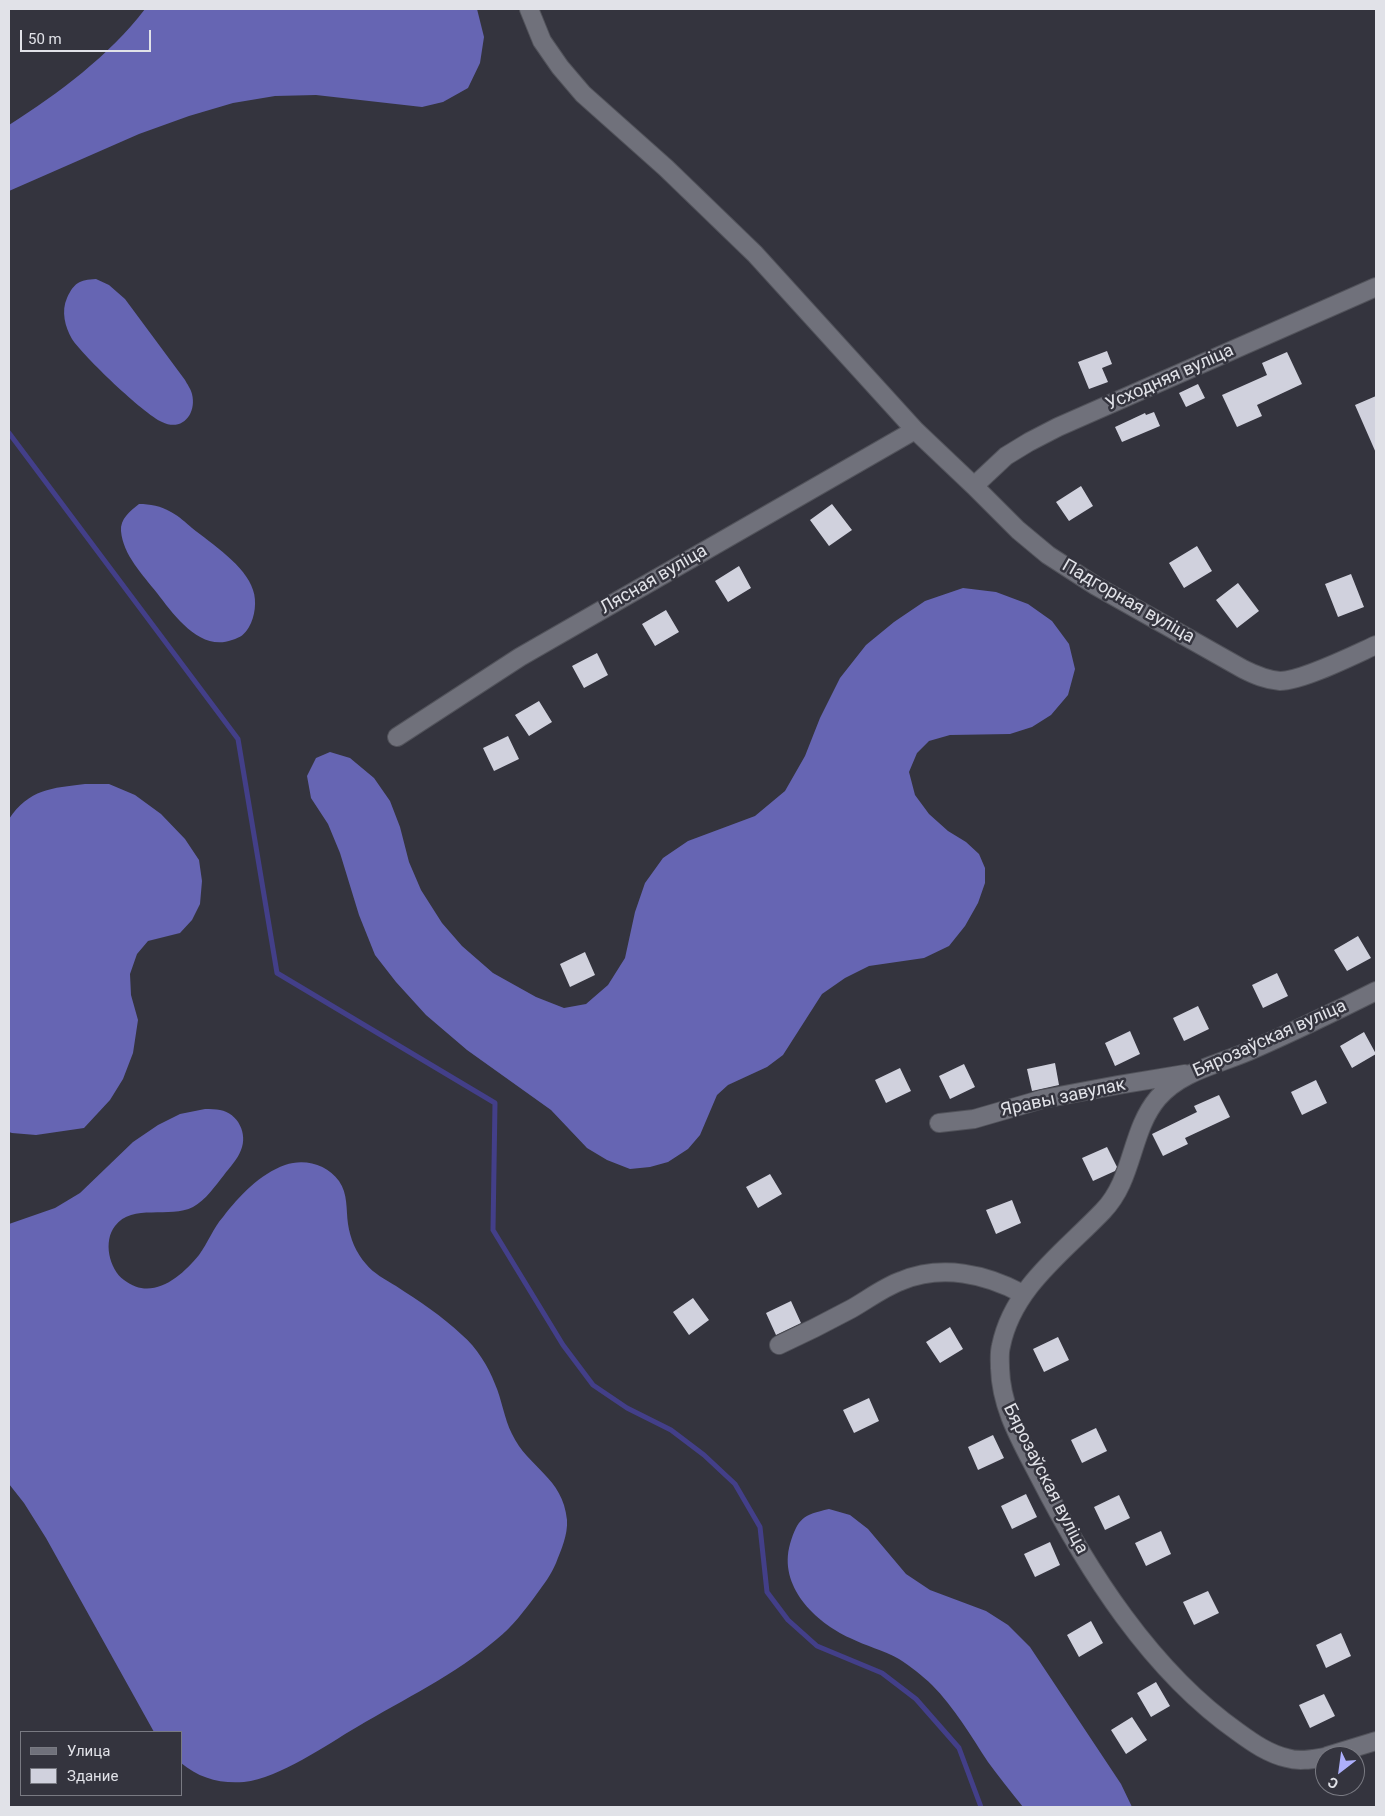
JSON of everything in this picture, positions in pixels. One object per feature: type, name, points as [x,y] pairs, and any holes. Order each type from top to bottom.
[{"type":"street","name":"Падгорная вуліца","points":[[529,9],[542,41],[560,67],[583,94],[666,168],[755,254],[914,430],[1018,530],[1056,560],[1096,586],[1243,669],[1263,678],[1282,681],[1304,675],[1376,645]]},
{"type":"street","name":"Усходняя вуліца","points":[[974,486],[1006,456],[1058,427],[1376,287]]},
{"type":"street","name":"Лясная вуліца","points":[[397,737],[520,657],[914,430]]},
{"type":"street","name":"Бярозаўская вуліца","points":[[1315,1759],[1290,1760],[1282,1757],[1250,1741],[1226,1724],[1199,1702],[1158,1658],[1118,1609],[1084,1559],[1009,1416],[1002,1394],[1000,1348],[1005,1330],[1023,1294],[1044,1268],[1105,1210],[1118,1192],[1128,1168],[1139,1130],[1148,1111],[1160,1096],[1188,1074],[1252,1050],[1376,991]]},
{"type":"street","name":"Яравы завулак","points":[[939,1122],[974,1119],[1043,1100],[1118,1085],[1188,1074]]},
{"type":"street","points":[[778,1345],[809,1331],[899,1281],[917,1275],[936,1272],[956,1272],[982,1276],[1006,1284],[1023,1294]]},
{"type":"street","name":"Бярозаўская вуліца","points":[[1359,1746],[1376,1741]]},
{"type":"shaded area","points":[[145,9],[477,9],[484,37],[480,63],[468,88],[443,102],[422,107],[316,95],[275,96],[233,103],[139,134],[9,191],[9,125],[65,87],[82,73],[116,42]]},
{"type":"shaded area","points":[[96,279],[109,285],[125,299],[185,380],[193,401],[190,414],[182,423],[176,425],[169,424],[153,417],[101,371],[72,339],[65,319],[64,308],[67,298],[78,283]]},
{"type":"shaded area","points":[[139,504],[159,507],[177,515],[227,556],[243,572],[253,590],[255,604],[251,623],[242,635],[232,640],[220,642],[209,641],[199,636],[180,621],[140,572],[126,548],[121,531],[124,519]]},
{"type":"shaded area","points":[[963,588],[996,592],[1028,604],[1052,621],[1069,644],[1075,669],[1068,695],[1051,715],[1032,727],[1010,734],[950,735],[929,741],[917,753],[909,772],[915,795],[929,814],[979,854],[985,868],[985,883],[978,903],[965,926],[949,946],[924,958],[869,966],[845,978],[822,994],[783,1055],[767,1067],[728,1085],[717,1095],[700,1135],[688,1149],[668,1162],[650,1167],[630,1169],[607,1160],[587,1148],[551,1110],[467,1050],[426,1015],[375,955],[359,915],[340,853],[328,824],[311,798],[307,776],[316,758],[330,752],[350,758],[374,778],[390,801],[400,827],[409,862],[421,890],[442,923],[462,946],[493,973],[536,997],[564,1008],[586,1004],[608,985],[625,958],[635,912],[645,883],[663,858],[688,841],[755,816],[785,791],[805,756],[820,718],[840,678],[866,645],[894,622],[925,601]]},
{"type":"shaded area","points":[[85,784],[109,784],[135,795],[161,814],[185,839],[199,860],[202,881],[200,904],[192,920],[180,933],[148,941],[137,954],[130,974],[131,995],[138,1020],[133,1053],[123,1079],[110,1100],[84,1128],[36,1135],[12,1133],[9,1132],[9,819],[25,801],[33,796],[52,789]]},
{"type":"shaded area","points":[[205,1109],[217,1109],[232,1115],[242,1131],[243,1144],[240,1153],[210,1192],[193,1207],[174,1212],[131,1215],[122,1219],[115,1226],[109,1239],[109,1254],[111,1262],[119,1275],[135,1286],[145,1288],[155,1288],[165,1284],[192,1263],[229,1209],[243,1194],[267,1174],[285,1165],[300,1162],[315,1164],[328,1170],[342,1186],[350,1235],[362,1260],[376,1273],[446,1321],[467,1340],[482,1358],[495,1384],[512,1434],[519,1446],[559,1493],[567,1520],[564,1542],[550,1575],[518,1618],[481,1652],[429,1686],[302,1760],[272,1774],[244,1782],[218,1781],[195,1773],[182,1764],[182,1731],[153,1731],[46,1538],[24,1503],[9,1484],[9,1224],[55,1208],[80,1193],[133,1142],[158,1125],[180,1114]]},
{"type":"shaded area","points":[[829,1509],[850,1515],[868,1529],[906,1574],[930,1590],[986,1611],[1008,1625],[1030,1647],[1121,1784],[1132,1807],[1023,1807],[988,1762],[955,1712],[928,1682],[899,1659],[837,1631],[812,1612],[794,1588],[789,1574],[790,1544],[796,1528],[803,1519],[813,1513]]},
{"type":"building","points":[[1107,351],[1112,364],[1102,368],[1108,382],[1089,389],[1078,362]]},
{"type":"building","points":[[1287,352],[1302,384],[1257,405],[1262,416],[1237,427],[1222,395],[1267,375],[1262,363]]},
{"type":"building","points":[[1198,384],[1205,398],[1186,407],[1179,393]]},
{"type":"building","points":[[1376,396],[1376,453],[1355,405]]},
{"type":"building","points":[[1154,412],[1160,426],[1122,442],[1115,427],[1145,413],[1146,415]]},
{"type":"building","points":[[1081,486],[1093,506],[1069,521],[1056,502]]},
{"type":"building","points":[[832,504],[852,530],[829,546],[810,520]]},
{"type":"building","points":[[1197,546],[1212,571],[1184,588],[1169,563]]},
{"type":"building","points":[[739,566],[751,588],[728,602],[715,581]]},
{"type":"building","points":[[1351,574],[1364,607],[1338,617],[1325,584]]},
{"type":"building","points":[[1238,583],[1259,611],[1237,628],[1216,600]]},
{"type":"building","points":[[666,610],[679,632],[655,646],[642,624]]},
{"type":"building","points":[[597,653],[608,675],[584,688],[572,666]]},
{"type":"building","points":[[539,701],[552,722],[529,736],[515,715]]},
{"type":"building","points":[[508,736],[519,759],[494,771],[483,748]]},
{"type":"building","points":[[1358,936],[1371,958],[1347,971],[1334,950]]},
{"type":"building","points":[[585,952],[595,975],[570,987],[560,964]]},
{"type":"building","points":[[1277,973],[1288,996],[1263,1008],[1252,985]]},
{"type":"building","points":[[1198,1006],[1209,1029],[1184,1041],[1173,1018]]},
{"type":"building","points":[[1130,1031],[1140,1054],[1115,1066],[1105,1043]]},
{"type":"building","points":[[1364,1032],[1376,1054],[1352,1068],[1340,1046]]},
{"type":"building","points":[[1055,1063],[1059,1085],[1032,1091],[1027,1069]]},
{"type":"building","points":[[964,1064],[975,1087],[950,1099],[939,1076]]},
{"type":"building","points":[[900,1068],[911,1091],[886,1103],[875,1080]]},
{"type":"building","points":[[1316,1080],[1327,1103],[1302,1115],[1291,1092]]},
{"type":"building","points":[[1219,1095],[1230,1117],[1185,1138],[1188,1144],[1163,1156],[1152,1134],[1197,1112],[1194,1106]]},
{"type":"building","points":[[1107,1147],[1117,1167],[1115,1171],[1093,1181],[1082,1158]]},
{"type":"building","points":[[770,1174],[782,1194],[758,1208],[746,1187]]},
{"type":"building","points":[[1012,1200],[1021,1223],[996,1234],[986,1210]]},
{"type":"building","points":[[693,1298],[709,1320],[689,1335],[673,1312]]},
{"type":"building","points":[[791,1301],[801,1323],[776,1335],[766,1313]]},
{"type":"building","points":[[950,1327],[963,1349],[940,1363],[926,1342]]},
{"type":"building","points":[[1058,1337],[1069,1360],[1044,1372],[1033,1349]]},
{"type":"building","points":[[869,1398],[879,1421],[854,1433],[843,1410]]},
{"type":"building","points":[[1096,1428],[1107,1451],[1082,1463],[1071,1440]]},
{"type":"building","points":[[993,1435],[1004,1458],[978,1470],[968,1447]]},
{"type":"building","points":[[1026,1494],[1037,1517],[1012,1529],[1001,1506]]},
{"type":"building","points":[[1119,1495],[1130,1518],[1105,1530],[1094,1507]]},
{"type":"building","points":[[1161,1531],[1171,1554],[1146,1566],[1135,1543]]},
{"type":"building","points":[[1050,1542],[1060,1565],[1035,1577],[1024,1554]]},
{"type":"building","points":[[1208,1591],[1219,1613],[1194,1625],[1183,1602]]},
{"type":"building","points":[[1091,1621],[1103,1643],[1079,1657],[1067,1635]]},
{"type":"building","points":[[1341,1633],[1351,1656],[1326,1668],[1316,1645]]},
{"type":"building","points":[[1156,1682],[1170,1706],[1151,1717],[1137,1693]]},
{"type":"building","points":[[1324,1694],[1335,1716],[1310,1728],[1299,1705]]},
{"type":"building","points":[[1132,1717],[1147,1740],[1126,1754],[1111,1730]]},
{"type":"waterway","points":[[9,433],[238,739],[277,973],[495,1103],[493,1230],[563,1345],[593,1385],[627,1408],[671,1430],[704,1455],[735,1484],[760,1527],[767,1592],[788,1620],[817,1646],[882,1673],[916,1699],[959,1748],[981,1807]]}]
